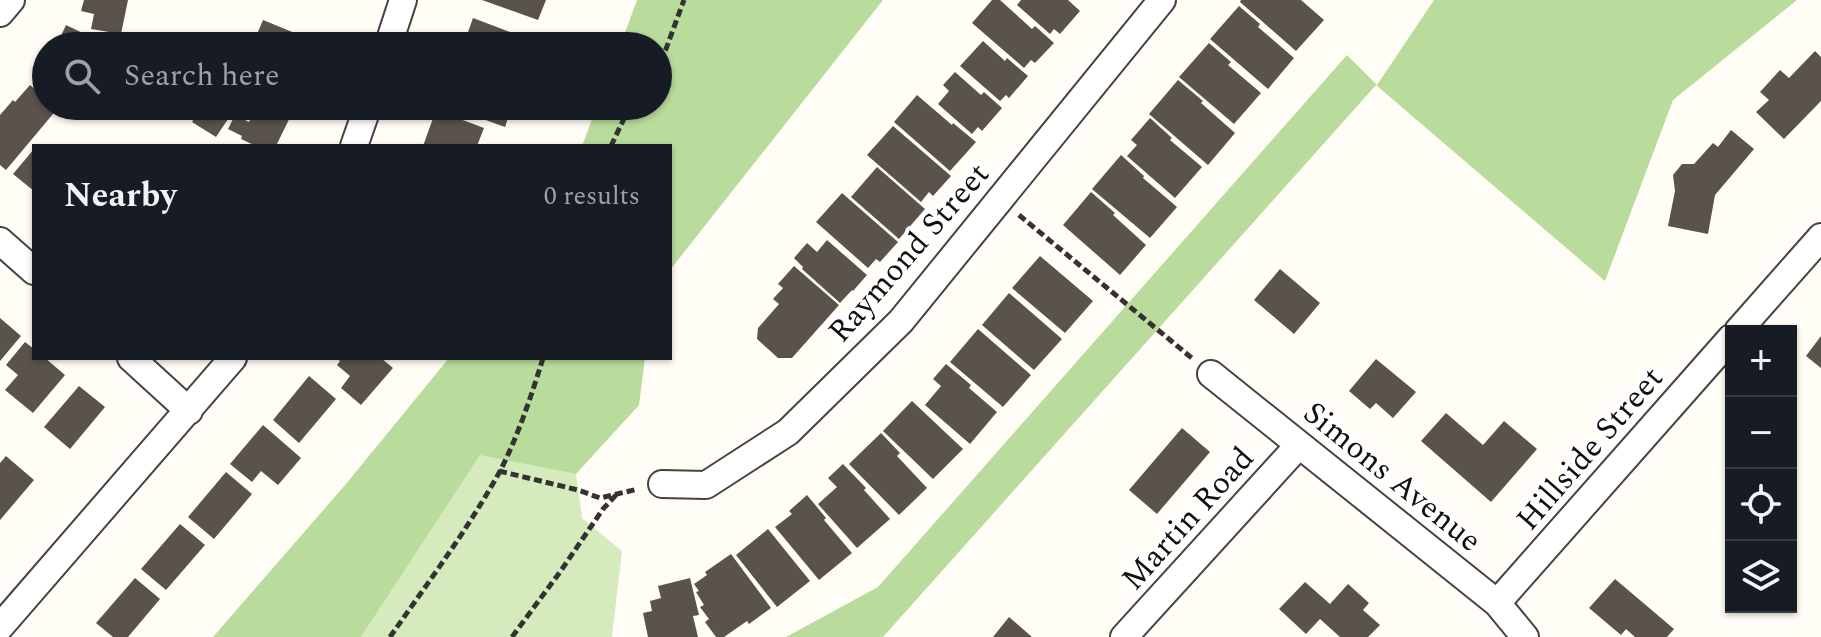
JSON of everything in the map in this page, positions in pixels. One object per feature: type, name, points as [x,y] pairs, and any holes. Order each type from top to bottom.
[{"type":"street","points":[[0,13],[11,0]]},
{"type":"street","points":[[393,32],[403,0]]},
{"type":"street","name":"Raymond Street","points":[[662,484],[706,485],[788,432],[901,321],[1162,0]]},
{"type":"street","points":[[355,144],[363,120]]},
{"type":"street","points":[[1743,325],[1821,237]]},
{"type":"street","points":[[0,241],[32,269]]},
{"type":"street","name":"Hillside Street","points":[[1497,603],[1725,345]]},
{"type":"street","points":[[133,360],[189,411]]},
{"type":"street","points":[[0,627],[231,360]]},
{"type":"street","name":"Simons Avenue","points":[[1211,374],[1497,603],[1525,637]]},
{"type":"street","name":"Martin Road","points":[[1124,637],[1299,445]]},
{"type":"path","points":[[672,33],[684,0]]},
{"type":"path","points":[[612,144],[623,120]]},
{"type":"path","points":[[1000,199],[1211,374]]},
{"type":"path","points":[[390,637],[499,471],[531,396],[542,360]]},
{"type":"path","points":[[499,471],[600,498],[662,484]]},
{"type":"path","points":[[512,637],[616,495]]},
{"type":"green space","points":[[637,0],[883,0],[672,267],[672,144],[583,144],[592,120],[672,120],[672,32],[625,32]]},
{"type":"green space","points":[[1434,0],[1797,0],[1673,100],[1605,281],[1376,85],[883,637],[786,637],[878,587],[1347,55],[1377,85]]},
{"type":"green space","points":[[447,360],[645,360],[639,405],[576,474],[480,455],[361,637],[213,637],[346,484]]},
{"type":"green space","points":[[480,454],[576,474],[582,518],[622,551],[612,637],[361,637]]},
{"type":"building","points":[[84,0],[128,0],[121,32],[91,29],[94,14],[81,11]]},
{"type":"building","points":[[482,0],[546,0],[538,20]]},
{"type":"building","points":[[992,0],[1000,0],[1032,29],[1035,26],[1054,43],[1035,63],[1031,60],[1024,68],[972,23]]},
{"type":"building","points":[[1021,0],[1068,0],[1080,11],[1060,34],[1054,29],[1050,34],[1017,5]]},
{"type":"building","points":[[1241,0],[1301,0],[1324,20],[1296,51]]},
{"type":"building","points":[[1239,6],[1294,58],[1268,89],[1210,39]]},
{"type":"building","points":[[473,18],[510,32],[468,32]]},
{"type":"building","points":[[263,20],[292,32],[258,32]]},
{"type":"building","points":[[66,25],[81,32],[63,32]]},
{"type":"building","points":[[983,41],[1028,76],[1009,98],[1006,95],[1000,101],[960,66]]},
{"type":"building","points":[[1209,43],[1231,62],[1228,65],[1261,93],[1234,124],[1179,77]]},
{"type":"building","points":[[1815,51],[1821,57],[1821,101],[1784,139],[1756,112],[1769,100],[1760,92],[1780,70],[1789,78]]},
{"type":"building","points":[[955,72],[981,95],[984,92],[1002,108],[982,131],[978,127],[972,134],[938,104],[949,91],[943,85]]},
{"type":"building","points":[[1178,80],[1235,133],[1208,165],[1149,114]]},
{"type":"building","points":[[30,85],[32,120],[48,120],[6,170],[0,165],[0,115],[13,100],[15,102]]},
{"type":"building","points":[[917,95],[976,142],[950,171],[894,122]]},
{"type":"building","points":[[1150,118],[1202,167],[1175,198],[1127,156],[1137,145],[1131,140]]},
{"type":"building","points":[[193,120],[227,120],[216,137]]},
{"type":"building","points":[[232,120],[289,120],[277,144],[252,144],[228,129]]},
{"type":"building","points":[[432,120],[463,120],[484,128],[478,144],[424,144]]},
{"type":"building","points":[[486,120],[507,120],[505,127]]},
{"type":"building","points":[[893,126],[951,176],[933,196],[929,192],[921,202],[867,155]]},
{"type":"building","points":[[1731,130],[1754,149],[1715,195],[1708,234],[1668,226],[1675,191],[1673,175],[1682,164],[1694,164],[1713,143],[1718,147]]},
{"type":"building","points":[[32,151],[32,189],[13,174]]},
{"type":"building","points":[[1121,155],[1177,207],[1150,238],[1092,189]]},
{"type":"building","points":[[877,167],[925,209],[899,239],[851,197]]},
{"type":"building","points":[[1091,192],[1146,245],[1120,275],[1063,225]]},
{"type":"building","points":[[842,193],[898,242],[880,262],[876,259],[868,268],[816,222]]},
{"type":"building","points":[[827,240],[867,275],[840,303],[794,258],[807,243],[817,252]]},
{"type":"building","points":[[1040,256],[1093,301],[1065,333],[1012,288]]},
{"type":"building","points":[[794,266],[839,305],[792,358],[778,358],[757,339],[758,328],[779,304],[773,299],[783,288],[778,284]]},
{"type":"building","points":[[1280,269],[1320,303],[1294,334],[1254,300]]},
{"type":"building","points":[[1009,293],[1062,339],[1034,370],[982,325]]},
{"type":"building","points":[[0,318],[21,336],[0,361]]},
{"type":"building","points":[[978,329],[1031,375],[1003,407],[950,362]]},
{"type":"building","points":[[1821,336],[1821,368],[1806,356]]},
{"type":"building","points":[[25,342],[32,347],[32,360],[47,360],[65,375],[33,413],[5,390],[18,375],[6,365]]},
{"type":"building","points":[[1376,359],[1416,392],[1393,418],[1376,403],[1370,409],[1349,391]]},
{"type":"building","points":[[383,360],[393,368],[361,405],[341,388],[350,376],[337,365],[340,361]]},
{"type":"building","points":[[946,364],[997,412],[970,444],[925,405],[941,386],[933,379]]},
{"type":"building","points":[[309,376],[336,399],[299,443],[273,420]]},
{"type":"building","points":[[79,386],[105,407],[70,449],[44,427]]},
{"type":"building","points":[[912,401],[963,449],[933,479],[883,431]]},
{"type":"building","points":[[1446,413],[1483,445],[1504,421],[1537,449],[1491,502],[1421,441]]},
{"type":"building","points":[[263,425],[301,458],[278,485],[261,471],[252,482],[230,464]]},
{"type":"building","points":[[1182,428],[1210,452],[1157,514],[1129,490]]},
{"type":"building","points":[[881,433],[900,453],[897,456],[927,488],[899,515],[849,464]]},
{"type":"building","points":[[6,456],[34,480],[0,520],[0,463]]},
{"type":"building","points":[[843,464],[890,519],[857,548],[818,504],[837,487],[828,478]]},
{"type":"building","points":[[226,472],[252,494],[214,539],[188,517]]},
{"type":"building","points":[[807,495],[852,553],[819,580],[775,527],[792,514],[789,511]]},
{"type":"building","points":[[180,524],[205,545],[166,590],[141,569]]},
{"type":"building","points":[[768,529],[810,581],[777,607],[736,555]]},
{"type":"building","points":[[731,554],[771,608],[749,624],[747,621],[724,637],[716,637],[705,622],[709,619],[700,607],[704,605],[694,584]]},
{"type":"building","points":[[135,578],[160,599],[128,637],[113,637],[96,623]]},
{"type":"building","points":[[690,578],[699,615],[693,616],[698,637],[648,637],[643,613],[652,611],[650,601],[661,598],[658,586]]},
{"type":"building","points":[[1615,579],[1674,629],[1667,637],[1635,637],[1626,629],[1621,635],[1589,608]]},
{"type":"building","points":[[1305,582],[1330,604],[1348,584],[1369,603],[1363,610],[1380,625],[1368,637],[1340,637],[1320,619],[1306,634],[1279,609]]},
{"type":"building","points":[[1009,617],[1032,637],[993,637]]}]
